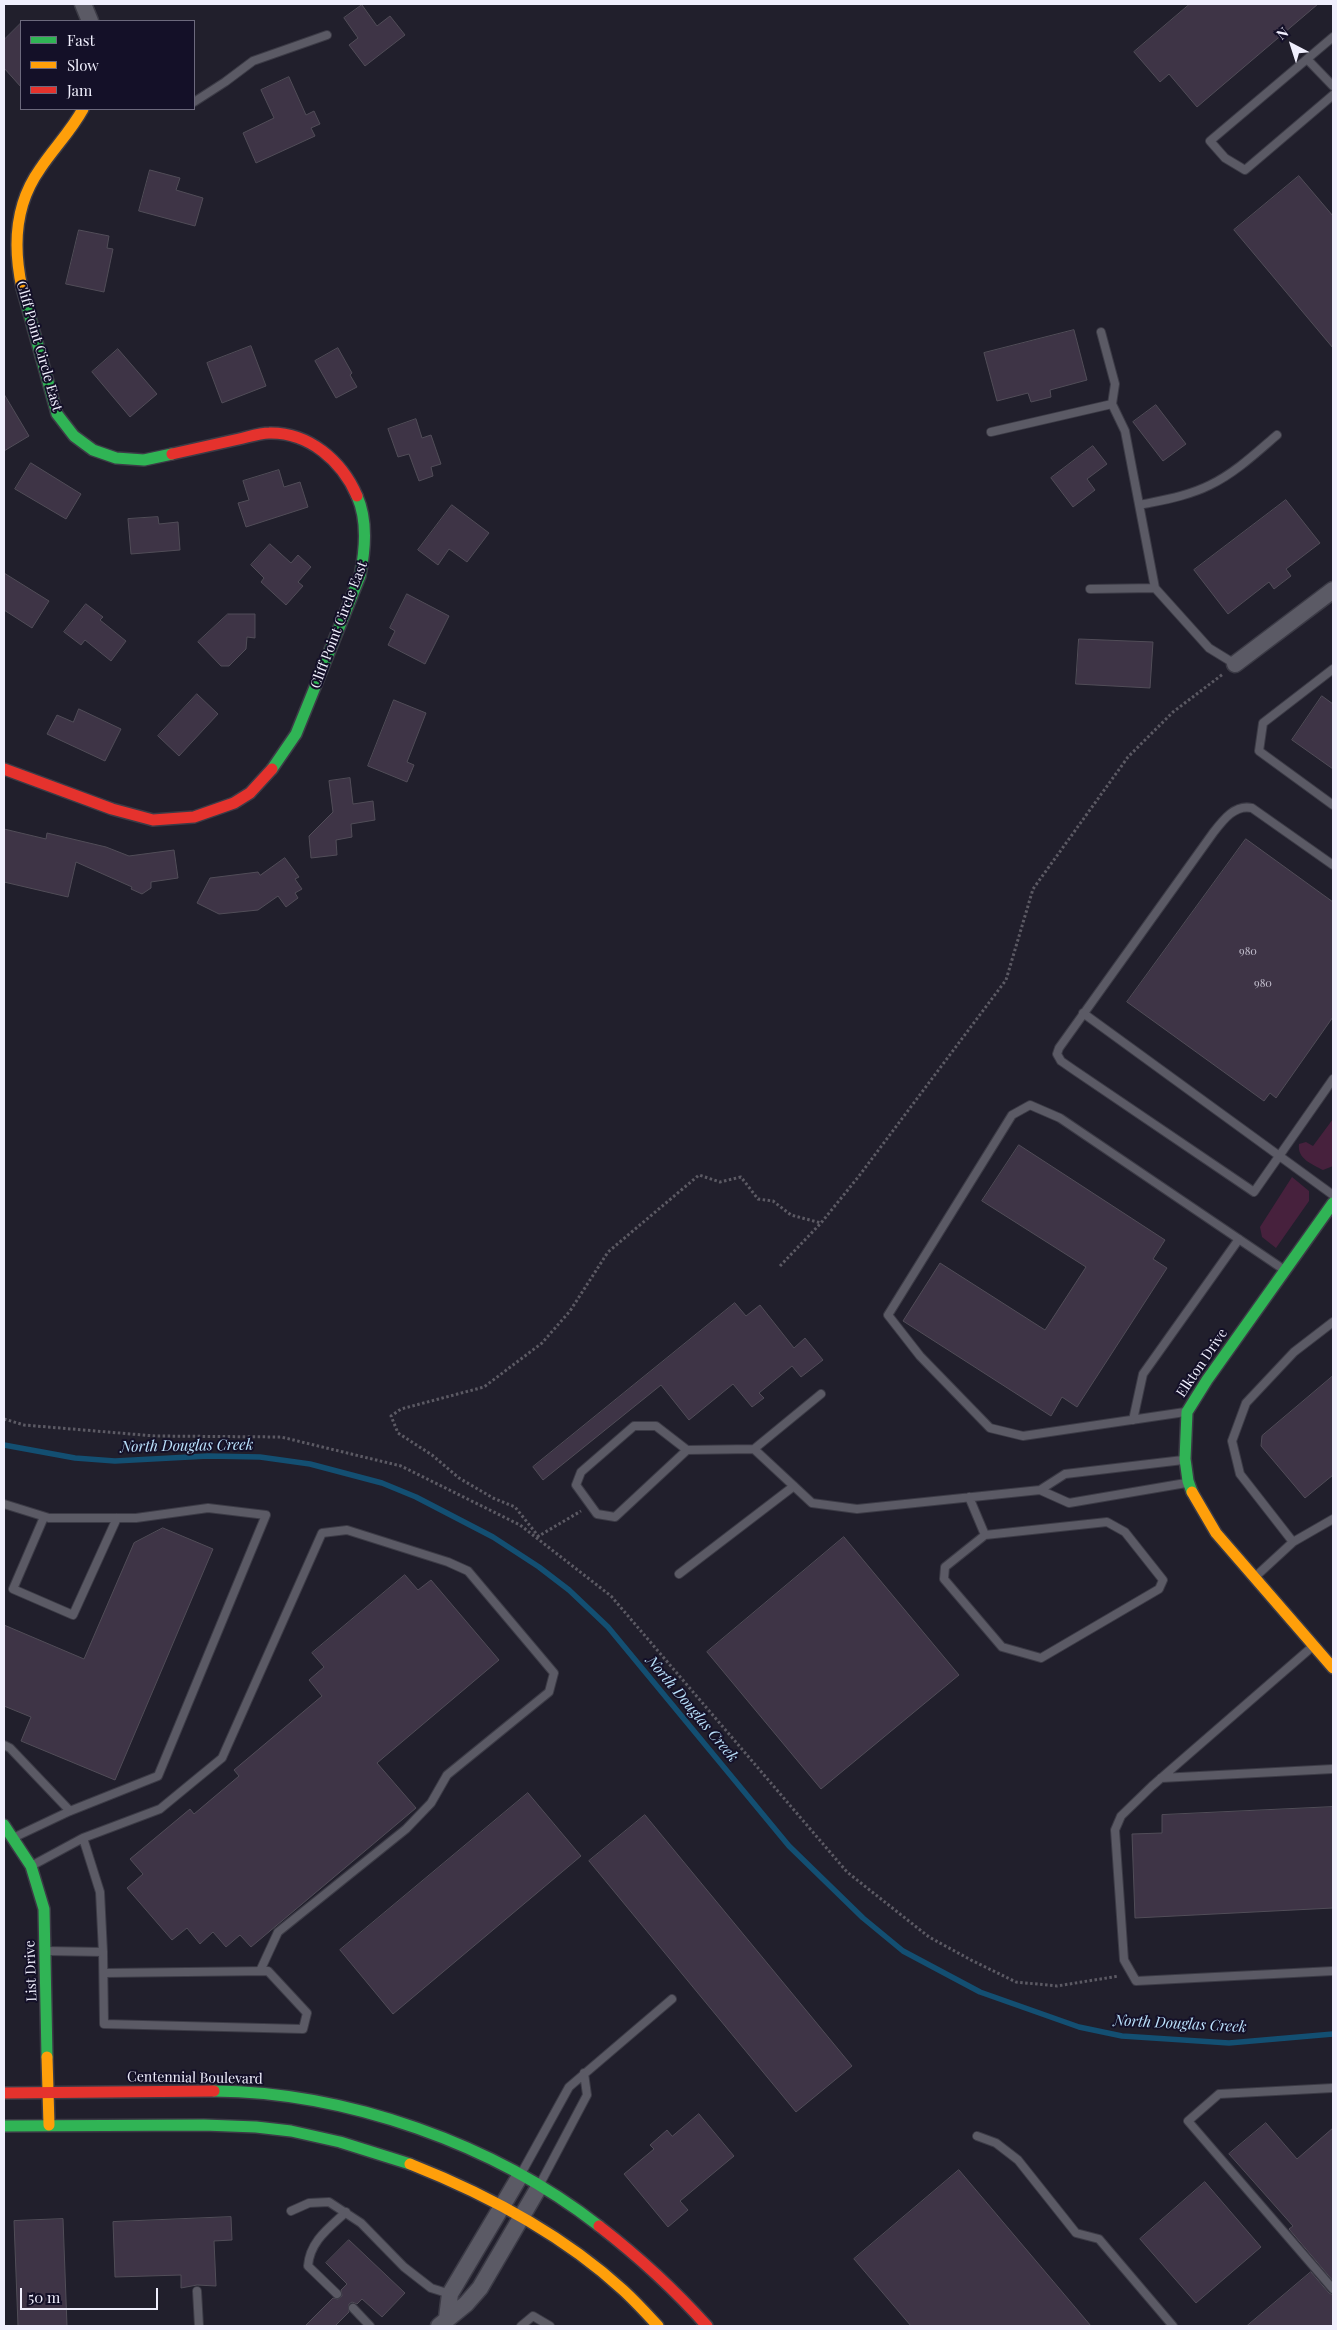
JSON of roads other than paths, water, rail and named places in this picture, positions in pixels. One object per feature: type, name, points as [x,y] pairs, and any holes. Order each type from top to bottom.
[{"type":"street","points":[[83,4],[90,20]]},
{"type":"street","name":"Cliff Point Circle East","points":[[4,768],[132,816],[173,820],[209,812],[234,803],[261,783],[280,760],[296,734],[360,576],[365,556],[364,515],[359,497],[350,478],[323,449],[290,434],[262,434],[144,460],[130,461],[93,452],[67,430],[57,414],[50,394],[18,273],[17,234],[26,193],[40,169],[76,124],[83,110]]},
{"type":"street","points":[[1235,664],[1333,590]]},
{"type":"street","name":"Elkton Drive","points":[[1333,1202],[1207,1380],[1188,1412],[1185,1459],[1189,1483],[1203,1514],[1212,1527],[1333,1668]]},
{"type":"street","name":"List Drive","points":[[4,1825],[31,1866],[44,1909],[50,2092],[49,2125]]},
{"type":"street","name":"Centennial Boulevard","points":[[4,2093],[227,2090],[294,2096],[353,2108],[423,2130],[494,2162],[585,2216],[636,2255],[677,2291],[706,2326]]},
{"type":"street","points":[[4,2126],[222,2124],[290,2131],[356,2146],[413,2165],[523,2216],[573,2250],[614,2284],[658,2326]]},
{"type":"street","points":[[443,2322],[450,2294],[520,2176]]},
{"type":"street","points":[[443,2322],[466,2304],[480,2288],[539,2187]]},
{"type":"lane","points":[[195,101],[226,82],[253,61],[327,36]]},
{"type":"lane","points":[[1333,37],[1210,141],[1225,158],[1245,170],[1333,95]]},
{"type":"lane","points":[[1307,59],[1333,86]]},
{"type":"lane","points":[[1101,332],[1115,384],[1112,404],[1125,431],[1155,588],[1209,648],[1235,664]]},
{"type":"lane","points":[[991,432],[1112,404]]},
{"type":"lane","points":[[1140,505],[1190,493],[1209,486],[1244,463],[1277,434]]},
{"type":"lane","points":[[1090,589],[1155,588]]},
{"type":"lane","points":[[1333,669],[1263,723],[1259,751],[1333,805]]},
{"type":"lane","points":[[1333,864],[1252,808],[1245,806],[1235,810],[1223,820],[1213,833],[1058,1048],[1057,1054],[1062,1062],[1254,1192],[1333,1079]]},
{"type":"lane","points":[[1083,1013],[1280,1154],[1333,1195]]},
{"type":"lane","points":[[1188,1412],[1023,1436],[990,1428],[920,1356],[888,1315],[1012,1115],[1030,1105],[1060,1118],[1285,1270]]},
{"type":"lane","points":[[1133,1420],[1143,1374],[1239,1239]]},
{"type":"lane","points":[[1293,1542],[1240,1474],[1232,1441],[1246,1403],[1294,1352],[1333,1322]]},
{"type":"lane","points":[[687,1450],[615,1517],[598,1514],[576,1485],[581,1472],[634,1426],[656,1426],[687,1450],[754,1449],[821,1394]]},
{"type":"lane","points":[[754,1449],[812,1503],[857,1509],[1040,1490],[1065,1474],[1185,1459]]},
{"type":"lane","points":[[1040,1490],[1069,1503],[1189,1483]]},
{"type":"lane","points":[[678,1574],[794,1486]]},
{"type":"lane","points":[[969,1497],[985,1535]]},
{"type":"lane","points":[[4,1504],[44,1517],[136,1518],[208,1508],[266,1515],[158,1776],[70,1811],[14,1838]]},
{"type":"lane","points":[[44,1517],[14,1589],[73,1615],[117,1518]]},
{"type":"lane","points":[[1254,1577],[1293,1542],[1333,1518]]},
{"type":"lane","points":[[1107,1522],[1125,1532],[1163,1580],[1159,1589],[1041,1658],[1002,1647],[944,1579],[945,1567],[985,1535],[1107,1522]]},
{"type":"lane","points":[[31,1866],[82,1838],[160,1809],[222,1758],[322,1533],[347,1530],[448,1562],[468,1571],[554,1673],[549,1692],[447,1775],[431,1803],[406,1829],[278,1932],[260,1971]]},
{"type":"lane","points":[[1314,1646],[1161,1778],[1121,1816],[1115,1830],[1124,1960],[1136,1981],[1333,1971]]},
{"type":"lane","points":[[4,1745],[10,1748],[70,1811]]},
{"type":"lane","points":[[1161,1778],[1333,1769]]},
{"type":"lane","points":[[82,1838],[100,1892],[105,1973],[104,2024],[303,2029],[307,2013],[268,1971],[105,1973]]},
{"type":"lane","points":[[45,1951],[103,1952]]},
{"type":"lane","points":[[520,2176],[569,2087],[672,1999]]},
{"type":"lane","points":[[539,2187],[587,2095],[584,2073]]},
{"type":"lane","points":[[1333,2088],[1219,2094],[1188,2121],[1333,2289]]},
{"type":"lane","points":[[977,2136],[996,2143],[1018,2160],[1076,2233],[1099,2240],[1173,2326]]},
{"type":"lane","points":[[291,2211],[309,2203],[329,2202],[361,2224],[404,2267],[431,2288],[450,2294]]},
{"type":"lane","points":[[337,2294],[308,2266],[309,2254],[317,2240],[346,2212]]},
{"type":"lane","points":[[197,2291],[199,2326]]},
{"type":"lane","points":[[353,2308],[370,2326]]},
{"type":"lane","points":[[521,2326],[533,2316],[550,2326]]},
{"type":"waterway","name":"North Douglas Creek","points":[[4,1445],[75,1458],[115,1461],[208,1456],[260,1457],[310,1464],[382,1483],[416,1497],[493,1537],[539,1567],[569,1590],[608,1627],[789,1846],[863,1918],[903,1951],[980,1992],[1079,2027],[1122,2036],[1229,2043],[1333,2034]]}]
